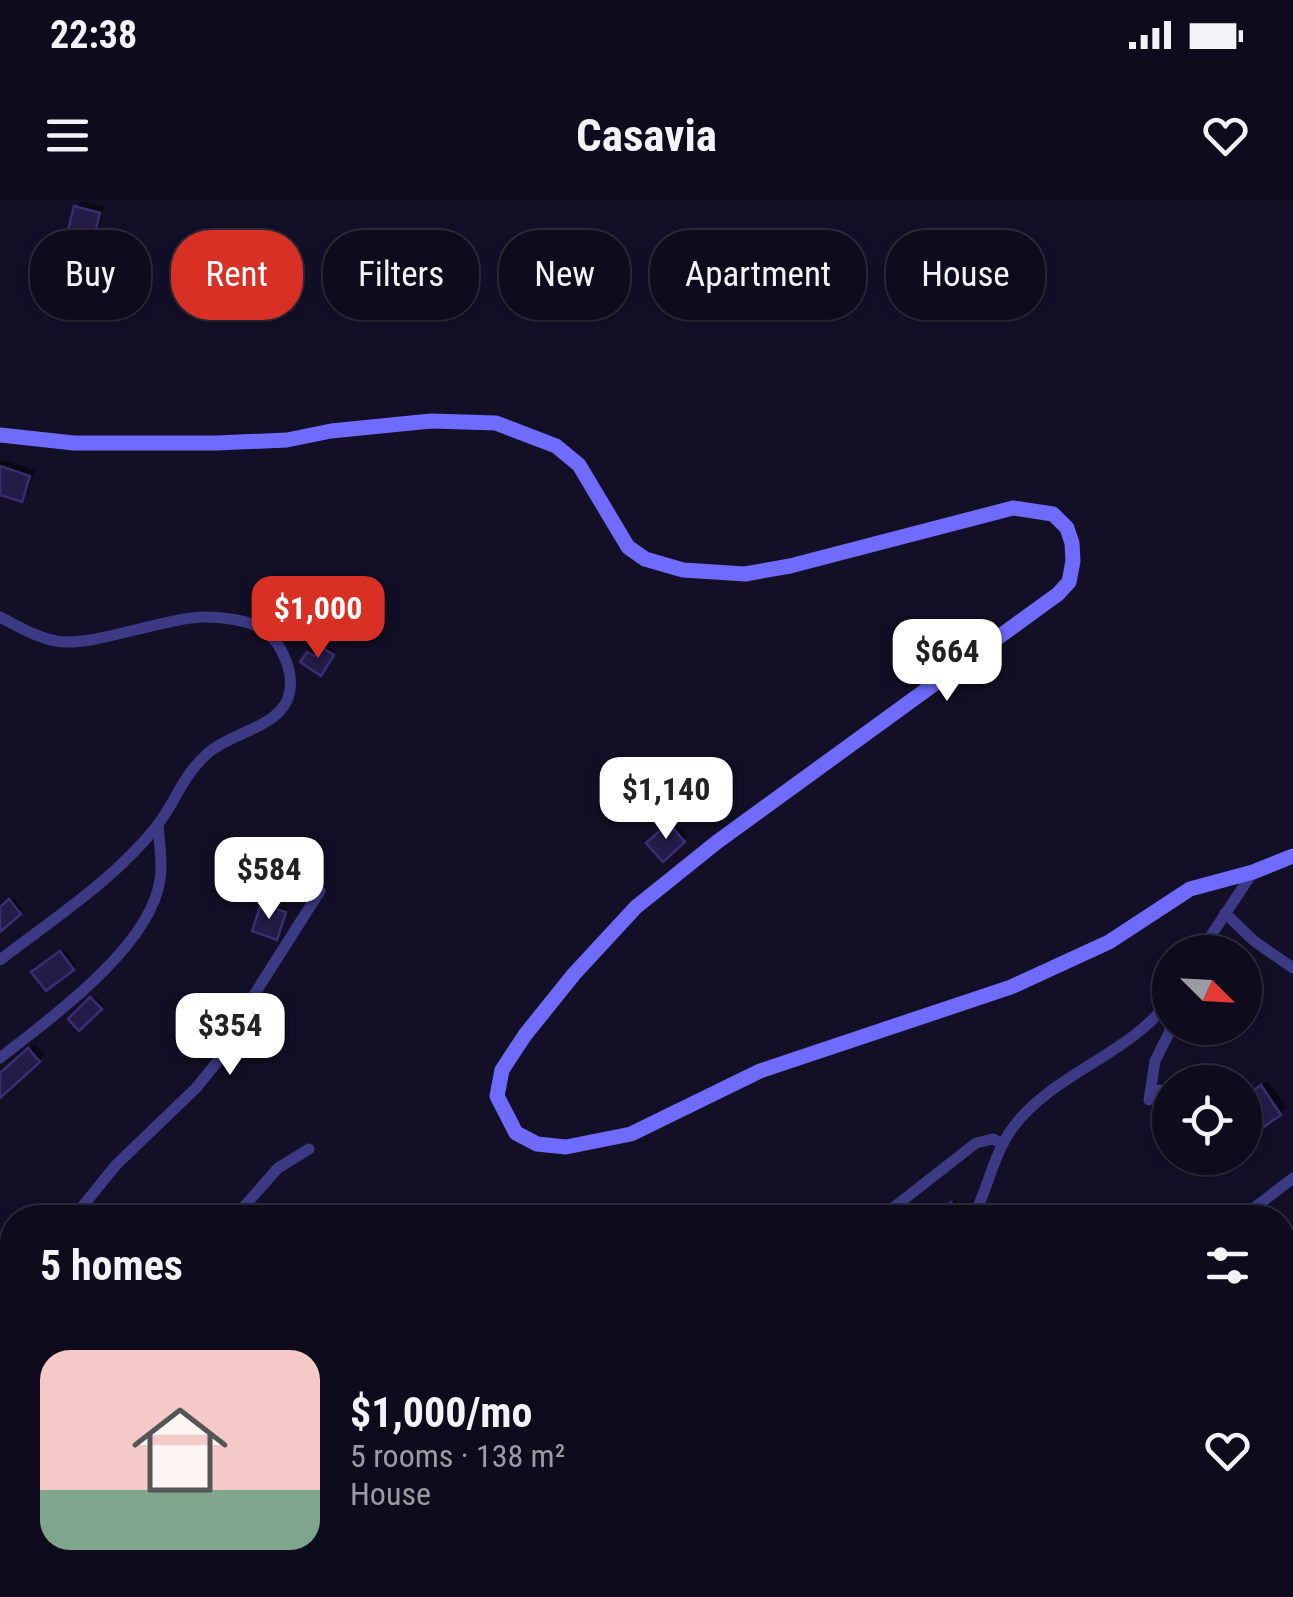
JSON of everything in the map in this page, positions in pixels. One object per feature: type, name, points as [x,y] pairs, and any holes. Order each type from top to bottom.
[{"type":"street","points":[[0,436],[74,443],[217,444],[287,440],[331,430],[431,421],[496,423],[556,446],[579,465],[628,547],[646,559],[699,572],[745,574],[790,566],[1013,508],[1053,514],[1067,528],[1073,562],[1068,582],[1058,594],[717,842],[636,908],[574,974],[524,1035],[502,1070],[497,1096],[516,1133],[536,1144],[566,1147],[631,1134],[760,1071],[1011,987],[1109,942],[1190,890],[1293,856]]},
{"type":"street","points":[[0,617],[59,642],[204,617],[242,621],[266,631],[286,659],[291,679],[288,700],[275,716],[211,750],[183,779],[158,825],[121,864],[0,960]]},
{"type":"street","points":[[0,1058],[54,1014],[131,938],[152,908],[161,879],[158,825]]},
{"type":"street","points":[[1211,935],[1253,872]]},
{"type":"street","points":[[84,1205],[116,1165],[196,1088],[231,1045],[252,998],[320,891]]},
{"type":"street","points":[[1224,914],[1293,968]]},
{"type":"street","points":[[978,1205],[1002,1144],[1016,1124],[1042,1100],[1152,1022]]},
{"type":"street","points":[[897,1205],[976,1143],[994,1138],[1002,1144]]},
{"type":"street","points":[[245,1205],[278,1168],[309,1149]]},
{"type":"street","points":[[1258,1205],[1293,1178]]},
{"type":"building","points":[[74,206],[100,213],[96,230],[68,230]]},
{"type":"building","points":[[0,466],[30,476],[22,502],[0,495]]},
{"type":"building","points":[[321,647],[334,655],[321,676],[300,662],[307,652],[315,656]]},
{"type":"building","points":[[668,823],[685,842],[663,862],[646,843]]},
{"type":"building","points":[[9,899],[21,914],[0,932],[0,907]]},
{"type":"building","points":[[261,904],[286,912],[277,940],[252,931]]},
{"type":"building","points":[[60,951],[74,970],[46,991],[31,972]]},
{"type":"building","points":[[90,997],[102,1009],[79,1031],[68,1019]]},
{"type":"building","points":[[28,1048],[40,1062],[0,1098],[0,1073]]},
{"type":"building","points":[[1262,1086],[1281,1115],[1262,1128]]}]
